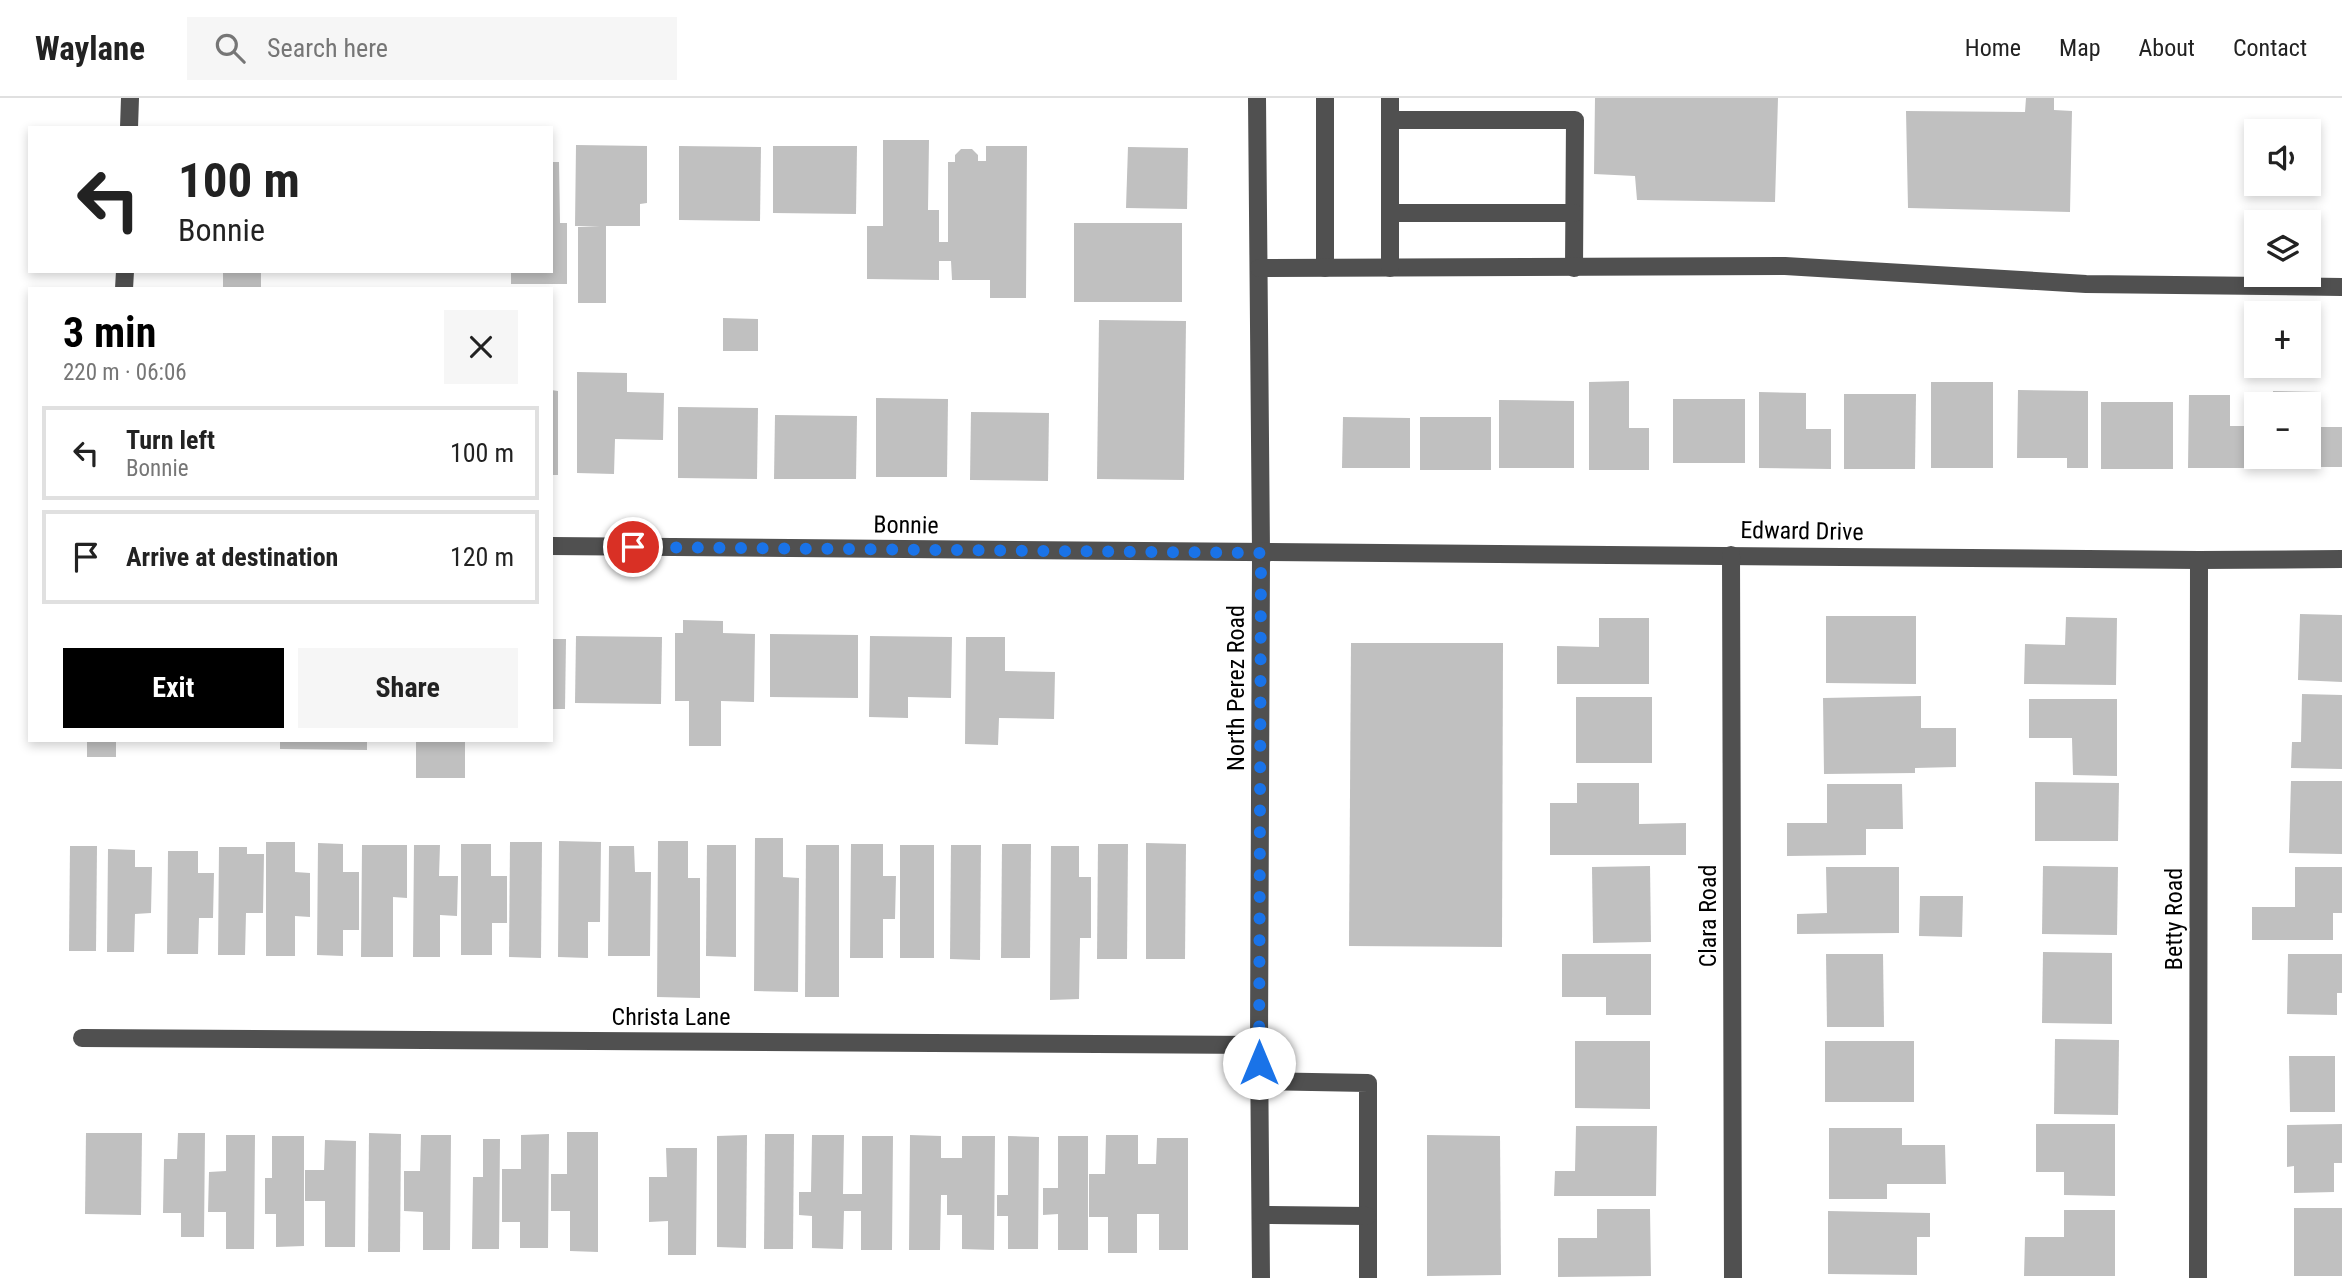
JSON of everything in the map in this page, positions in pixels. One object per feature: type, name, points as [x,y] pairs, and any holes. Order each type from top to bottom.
[{"type":"street","points":[[129,126],[130,98]]},
{"type":"street","name":"North Perez Road","points":[[1257,98],[1261,553],[1261,1278]]},
{"type":"street","points":[[1325,98],[1325,268]]},
{"type":"street","points":[[1390,98],[1390,268]]},
{"type":"street","points":[[1390,120],[1575,120],[1574,268]]},
{"type":"street","points":[[1390,213],[1574,213]]},
{"type":"street","points":[[1259,268],[1785,266],[2086,284],[2342,287]]},
{"type":"street","name":"Bonnie","points":[[553,546],[1261,553]]},
{"type":"street","name":"Edward Drive","points":[[1261,553],[2342,559]]},
{"type":"street","name":"Clara Road","points":[[1731,555],[1733,1278]]},
{"type":"street","name":"Betty Road","points":[[2198,1278],[2199,560]]},
{"type":"street","name":"Christa Lane","points":[[82,1038],[1259,1045]]},
{"type":"street","points":[[1259,1081],[1368,1083],[1368,1278]]},
{"type":"street","points":[[1261,1215],[1367,1216]]},
{"type":"building","points":[[1595,98],[1778,98],[1775,202],[1637,200],[1635,176],[1594,174]]},
{"type":"building","points":[[2026,98],[2054,98],[2054,110],[2072,111],[2070,212],[1908,208],[1906,111],[2025,112]]},
{"type":"building","points":[[883,140],[929,140],[928,210],[939,210],[939,242],[948,242],[948,162],[955,162],[955,155],[961,149],[972,149],[978,155],[978,161],[986,161],[986,146],[1027,146],[1026,298],[990,298],[990,280],[952,280],[951,261],[939,261],[939,280],[867,279],[867,226],[883,226]]},
{"type":"building","points":[[576,145],[647,146],[647,203],[640,204],[640,226],[606,226],[606,303],[578,303],[578,227],[600,226],[575,226]]},
{"type":"building","points":[[679,146],[761,147],[760,221],[679,220]]},
{"type":"building","points":[[773,146],[857,146],[856,214],[773,213]]},
{"type":"building","points":[[1128,147],[1188,148],[1187,209],[1126,208]]},
{"type":"building","points":[[553,162],[559,162],[560,223],[567,223],[567,284],[511,284],[511,273],[553,273]]},
{"type":"building","points":[[1074,223],[1182,223],[1182,302],[1074,302]]},
{"type":"building","points":[[223,273],[261,273],[261,287],[223,287]]},
{"type":"building","points":[[723,318],[758,319],[758,351],[723,351]]},
{"type":"building","points":[[1099,320],[1186,321],[1184,480],[1097,479]]},
{"type":"building","points":[[577,372],[627,373],[627,392],[664,393],[663,440],[615,439],[614,474],[577,473]]},
{"type":"building","points":[[1629,381],[1629,428],[1649,428],[1649,470],[1589,470],[1589,382]]},
{"type":"building","points":[[1931,382],[1993,382],[1993,468],[1931,468]]},
{"type":"building","points":[[553,390],[558,391],[558,475],[553,475]]},
{"type":"building","points":[[2018,390],[2088,391],[2088,468],[2067,468],[2067,458],[2017,458]]},
{"type":"building","points":[[1759,392],[1806,393],[1806,429],[1831,429],[1831,469],[1759,468]]},
{"type":"building","points":[[1844,394],[1916,394],[1915,469],[1844,469]]},
{"type":"building","points":[[2189,395],[2230,395],[2230,426],[2244,426],[2244,468],[2188,468]]},
{"type":"building","points":[[876,398],[948,399],[947,477],[876,477]]},
{"type":"building","points":[[1673,399],[1745,399],[1745,463],[1673,463]]},
{"type":"building","points":[[1499,400],[1574,401],[1574,468],[1499,468]]},
{"type":"building","points":[[2101,402],[2173,402],[2173,469],[2101,469]]},
{"type":"building","points":[[678,407],[758,408],[757,479],[678,478]]},
{"type":"building","points":[[971,412],[1049,413],[1048,481],[970,480]]},
{"type":"building","points":[[775,415],[857,416],[856,479],[774,479]]},
{"type":"building","points":[[1343,417],[1410,418],[1410,468],[1342,468]]},
{"type":"building","points":[[1420,417],[1491,417],[1491,470],[1420,470]]},
{"type":"building","points":[[2321,427],[2342,427],[2342,467],[2321,467]]},
{"type":"building","points":[[2300,614],[2342,615],[2342,682],[2298,680]]},
{"type":"building","points":[[1826,616],[1916,616],[1916,684],[1826,683]]},
{"type":"building","points":[[2066,617],[2117,618],[2116,685],[2024,684],[2025,644],[2065,645]]},
{"type":"building","points":[[1599,618],[1649,618],[1649,684],[1557,684],[1557,646],[1599,647]]},
{"type":"building","points":[[683,620],[723,621],[723,633],[755,634],[754,702],[721,701],[721,746],[689,746],[689,701],[675,701],[675,633],[683,633]]},
{"type":"building","points":[[770,634],[858,635],[858,698],[770,697]]},
{"type":"building","points":[[576,636],[662,637],[661,704],[575,703]]},
{"type":"building","points":[[870,636],[952,637],[951,698],[908,697],[908,718],[869,717]]},
{"type":"building","points":[[966,637],[1005,637],[1005,671],[1055,672],[1054,719],[999,718],[998,745],[965,744]]},
{"type":"building","points":[[553,639],[566,639],[565,709],[553,709]]},
{"type":"building","points":[[1351,643],[1503,643],[1502,947],[1349,946]]},
{"type":"building","points":[[2302,694],[2342,695],[2342,769],[2291,768],[2292,742],[2301,742]]},
{"type":"building","points":[[1921,696],[1921,728],[1956,728],[1956,767],[1915,768],[1915,773],[1824,774],[1823,698]]},
{"type":"building","points":[[1576,697],[1652,697],[1652,763],[1576,763]]},
{"type":"building","points":[[2029,699],[2117,699],[2117,776],[2073,775],[2072,738],[2029,738]]},
{"type":"building","points":[[87,742],[116,742],[116,757],[87,757]]},
{"type":"building","points":[[280,742],[367,742],[367,750],[280,749]]},
{"type":"building","points":[[416,742],[465,742],[465,778],[416,778]]},
{"type":"building","points":[[2291,781],[2342,781],[2342,854],[2289,853]]},
{"type":"building","points":[[2035,782],[2119,783],[2118,841],[2035,841]]},
{"type":"building","points":[[1577,783],[1639,783],[1639,824],[1686,823],[1686,855],[1550,855],[1550,803],[1577,803]]},
{"type":"building","points":[[1827,784],[1902,784],[1903,829],[1866,829],[1866,855],[1787,856],[1787,823],[1827,823]]},
{"type":"building","points":[[755,838],[783,838],[783,877],[799,878],[798,992],[754,991]]},
{"type":"building","points":[[559,841],[601,842],[600,922],[588,922],[588,958],[558,957]]},
{"type":"building","points":[[658,841],[688,841],[688,878],[700,878],[700,998],[657,997]]},
{"type":"building","points":[[266,842],[295,842],[295,872],[310,873],[310,917],[295,916],[295,956],[266,956]]},
{"type":"building","points":[[510,842],[542,842],[541,958],[509,957]]},
{"type":"building","points":[[318,843],[343,844],[343,872],[359,872],[359,930],[343,930],[343,956],[317,955]]},
{"type":"building","points":[[1146,843],[1186,844],[1185,959],[1146,959]]},
{"type":"building","points":[[461,844],[491,844],[491,876],[507,876],[507,923],[492,923],[492,955],[461,955]]},
{"type":"building","points":[[851,844],[883,844],[883,876],[896,876],[895,919],[883,919],[883,958],[850,958]]},
{"type":"building","points":[[1002,844],[1031,844],[1030,958],[1001,958]]},
{"type":"building","points":[[1098,844],[1128,844],[1127,959],[1097,959]]},
{"type":"building","points":[[362,845],[407,845],[407,898],[393,897],[393,957],[361,957]]},
{"type":"building","points":[[414,845],[440,845],[439,876],[458,876],[457,916],[440,915],[440,957],[413,957]]},
{"type":"building","points":[[707,845],[736,845],[736,957],[706,956]]},
{"type":"building","points":[[806,845],[839,845],[839,997],[805,997]]},
{"type":"building","points":[[900,845],[934,845],[934,958],[900,958]]},
{"type":"building","points":[[951,845],[981,845],[980,960],[950,959]]},
{"type":"building","points":[[70,846],[97,846],[96,951],[69,951]]},
{"type":"building","points":[[609,846],[634,846],[635,872],[651,872],[650,956],[608,956]]},
{"type":"building","points":[[1051,846],[1079,846],[1079,877],[1091,877],[1091,938],[1080,938],[1079,999],[1050,1000]]},
{"type":"building","points":[[219,847],[247,847],[247,854],[264,854],[263,913],[246,913],[245,955],[218,955]]},
{"type":"building","points":[[108,849],[135,850],[135,867],[152,867],[151,913],[135,914],[134,952],[107,952]]},
{"type":"building","points":[[168,851],[198,851],[198,873],[214,873],[213,918],[199,918],[198,954],[167,954]]},
{"type":"building","points":[[1650,866],[1651,942],[1593,943],[1592,867]]},
{"type":"building","points":[[2043,866],[2118,867],[2117,935],[2042,934]]},
{"type":"building","points":[[1826,867],[1899,867],[1899,933],[1797,934],[1797,914],[1827,913]]},
{"type":"building","points":[[2295,867],[2342,867],[2342,913],[2333,913],[2333,940],[2252,940],[2252,907],[2295,907]]},
{"type":"building","points":[[1920,896],[1963,896],[1962,937],[1919,936]]},
{"type":"building","points":[[2043,952],[2112,953],[2112,1024],[2042,1023]]},
{"type":"building","points":[[1562,954],[1651,954],[1651,1015],[1606,1015],[1606,997],[1562,997]]},
{"type":"building","points":[[1826,954],[1883,954],[1884,1027],[1827,1027]]},
{"type":"building","points":[[2288,954],[2342,954],[2342,993],[2337,993],[2337,1015],[2287,1014]]},
{"type":"building","points":[[2055,1039],[2119,1040],[2118,1115],[2054,1114]]},
{"type":"building","points":[[1575,1041],[1650,1041],[1650,1109],[1575,1108]]},
{"type":"building","points":[[1825,1041],[1914,1041],[1914,1102],[1825,1102]]},
{"type":"building","points":[[2289,1056],[2335,1056],[2335,1112],[2290,1112]]},
{"type":"building","points":[[2036,1124],[2115,1124],[2115,1196],[2064,1195],[2064,1172],[2036,1172]]},
{"type":"building","points":[[2342,1124],[2342,1163],[2334,1163],[2334,1192],[2294,1193],[2294,1166],[2287,1167],[2287,1125]]},
{"type":"building","points":[[1576,1126],[1657,1126],[1656,1196],[1554,1196],[1555,1171],[1575,1171]]},
{"type":"building","points":[[1829,1128],[1902,1128],[1902,1145],[1945,1145],[1946,1184],[1887,1184],[1887,1199],[1829,1199]]},
{"type":"building","points":[[567,1132],[598,1132],[598,1252],[570,1251],[570,1211],[551,1211],[551,1174],[567,1174]]},
{"type":"building","points":[[86,1133],[142,1133],[141,1215],[85,1214]]},
{"type":"building","points":[[178,1133],[205,1133],[204,1237],[181,1237],[181,1213],[163,1213],[164,1159],[177,1159]]},
{"type":"building","points":[[369,1133],[401,1134],[400,1252],[368,1252]]},
{"type":"building","points":[[549,1134],[548,1248],[520,1248],[520,1222],[502,1222],[502,1169],[521,1169],[521,1135]]},
{"type":"building","points":[[765,1134],[794,1134],[793,1249],[764,1249]]},
{"type":"building","points":[[226,1135],[255,1135],[254,1249],[226,1249],[226,1212],[208,1212],[209,1172],[226,1171]]},
{"type":"building","points":[[421,1135],[451,1135],[450,1250],[423,1250],[423,1212],[404,1211],[404,1171],[420,1171]]},
{"type":"building","points":[[747,1135],[746,1248],[717,1247],[717,1136]]},
{"type":"building","points":[[812,1135],[844,1135],[843,1194],[862,1194],[862,1136],[893,1136],[892,1250],[861,1250],[861,1211],[844,1211],[843,1249],[812,1248],[812,1216],[799,1215],[799,1192],[811,1192]]},
{"type":"building","points":[[910,1135],[941,1136],[941,1158],[962,1158],[962,1136],[995,1136],[994,1250],[962,1249],[962,1215],[947,1215],[947,1195],[941,1195],[940,1250],[909,1250]]},
{"type":"building","points":[[1106,1135],[1138,1135],[1138,1164],[1156,1164],[1157,1138],[1188,1138],[1188,1250],[1159,1250],[1159,1214],[1137,1214],[1137,1253],[1108,1253],[1108,1217],[1089,1217],[1089,1174],[1105,1174]]},
{"type":"building","points":[[1427,1135],[1500,1136],[1501,1275],[1427,1276]]},
{"type":"building","points":[[272,1136],[304,1136],[304,1246],[276,1247],[276,1214],[265,1214],[265,1178],[272,1178]]},
{"type":"building","points":[[1008,1136],[1039,1137],[1038,1249],[1008,1249],[1008,1216],[997,1216],[997,1195],[1008,1195]]},
{"type":"building","points":[[1058,1136],[1088,1136],[1088,1250],[1058,1250],[1058,1214],[1043,1215],[1043,1188],[1058,1188]]},
{"type":"building","points":[[483,1139],[500,1139],[499,1249],[472,1249],[473,1177],[483,1177]]},
{"type":"building","points":[[325,1140],[356,1141],[355,1247],[325,1247],[325,1201],[305,1201],[305,1170],[324,1170]]},
{"type":"building","points":[[666,1148],[697,1148],[696,1255],[668,1255],[668,1221],[649,1222],[649,1177],[667,1177]]},
{"type":"building","points":[[2294,1208],[2342,1208],[2342,1276],[2294,1276]]},
{"type":"building","points":[[1597,1209],[1650,1209],[1651,1276],[1558,1277],[1558,1238],[1597,1238]]},
{"type":"building","points":[[2064,1210],[2115,1210],[2115,1276],[2024,1276],[2025,1237],[2064,1237]]},
{"type":"building","points":[[1828,1211],[1930,1213],[1930,1237],[1917,1237],[1917,1275],[1828,1274]]},
{"type":"route","points":[[633,547],[1261,553],[1259,1063]]}]
